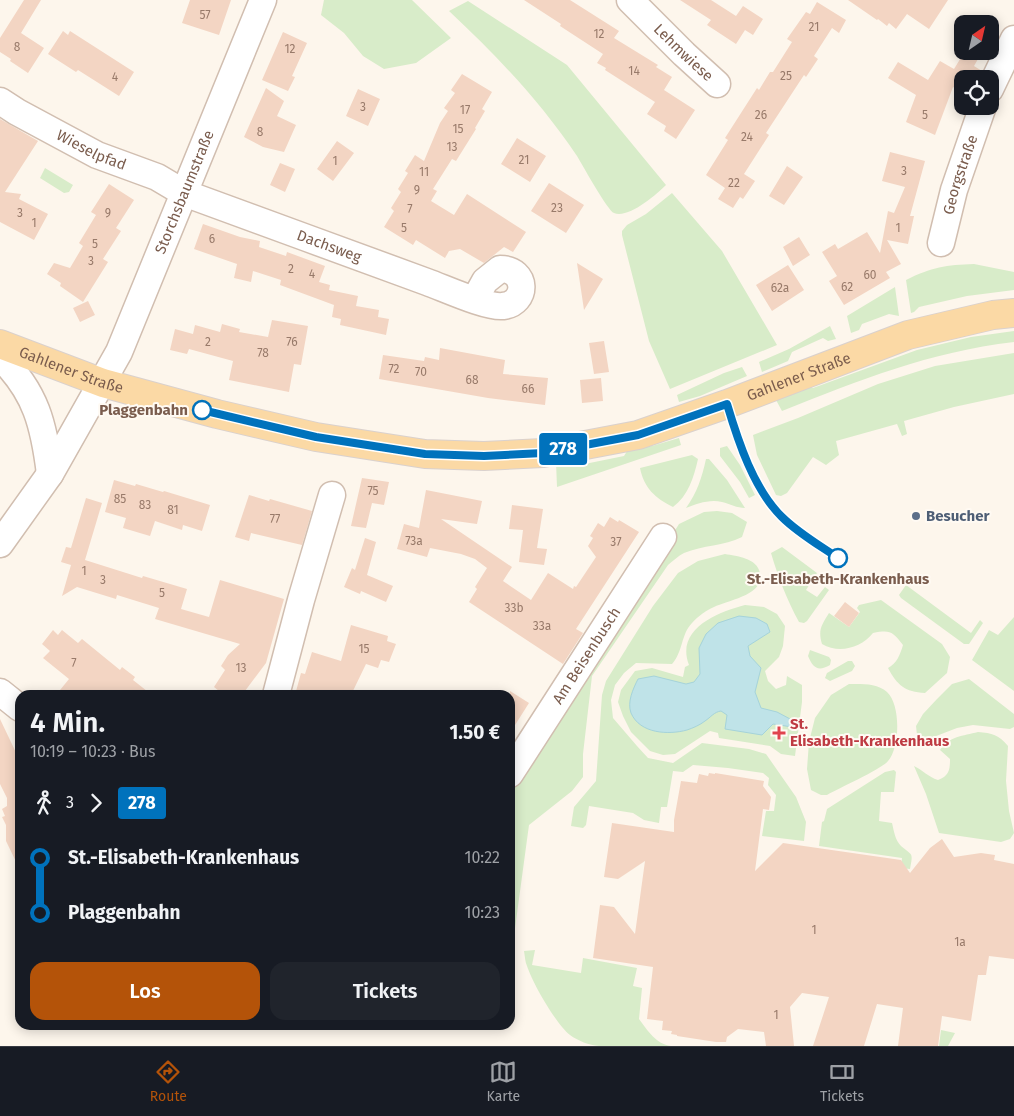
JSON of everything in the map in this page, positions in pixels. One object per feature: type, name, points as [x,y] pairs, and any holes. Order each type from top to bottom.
[{"type":"main road","name":"Gahlener Straße","points":[[0,344],[103,382],[217,414],[316,437],[425,454],[484,456],[543,453],[638,435],[727,404],[908,335],[993,315],[1014,313]]},
{"type":"street","name":"Storchsbaumstraße","points":[[103,382],[119,352],[263,0]]},
{"type":"street","name":"Lehmwiese","points":[[630,0],[717,84]]},
{"type":"street","points":[[999,70],[1014,39]]},
{"type":"street","name":"Wieselpfad","points":[[0,101],[97,155],[157,177],[184,193]]},
{"type":"street","name":"Georgstraße","points":[[941,244],[954,190],[980,115]]},
{"type":"street","name":"Dachsweg","points":[[184,193],[475,299]]},
{"type":"street","points":[[0,357],[15,372],[31,396],[47,444],[50,474]]},
{"type":"street","points":[[0,544],[50,474],[103,382]]},
{"type":"street","points":[[277,690],[332,495]]},
{"type":"street","name":"Am Beisenbusch","points":[[515,766],[663,537]]},
{"type":"street","points":[[0,692],[15,704]]},
{"type":"green space","points":[[324,0],[412,0],[451,38],[416,63],[384,69],[363,56],[344,33],[321,15]]},
{"type":"green space","points":[[468,1],[567,65],[666,185],[649,200],[627,213],[614,213],[601,197],[563,136],[533,98],[484,45],[449,11]]},
{"type":"green space","points":[[45,168],[73,185],[69,192],[64,193],[40,178]]},
{"type":"green space","points":[[672,193],[722,251],[777,345],[670,389],[649,341],[622,231],[627,225],[646,214]]},
{"type":"green space","points":[[974,264],[1014,272],[1014,290],[967,296],[919,307],[911,313],[906,280],[939,268]]},
{"type":"green space","points":[[895,287],[899,316],[889,314],[862,324],[859,330],[851,333],[847,316]]},
{"type":"green space","points":[[830,326],[836,339],[828,341],[823,338],[792,352],[788,361],[762,372],[759,362],[789,349]]},
{"type":"green space","points":[[1014,331],[1014,342],[924,360],[867,378],[782,411],[776,400],[804,384],[813,388],[917,350],[971,337]]},
{"type":"green space","points":[[1014,353],[1014,394],[954,407],[904,421],[907,434],[902,436],[897,424],[836,441],[839,455],[826,465],[813,457],[787,493],[781,496],[776,495],[757,455],[753,435],[878,384],[935,366]]},
{"type":"green space","points":[[742,367],[747,376],[700,396],[679,402],[677,395],[724,373]]},
{"type":"green space","points":[[679,438],[681,445],[557,487],[556,462],[563,461],[570,467],[624,456],[629,448],[652,446]]},
{"type":"green space","points":[[727,446],[740,465],[755,495],[749,498],[740,482],[720,456],[720,448]]},
{"type":"green space","points":[[692,455],[698,459],[692,479],[683,497],[673,507],[651,492],[644,481],[640,468]]},
{"type":"green space","points":[[706,459],[709,459],[727,480],[745,508],[712,501],[686,508],[699,485]]},
{"type":"green space","points":[[704,512],[732,513],[747,522],[742,537],[684,553],[668,565],[592,676],[583,754],[583,777],[572,791],[529,825],[515,928],[515,784],[679,524]]},
{"type":"green space","points":[[782,547],[817,573],[806,590],[817,597],[825,587],[829,590],[804,623],[799,622],[780,580],[771,553]]},
{"type":"green space","points":[[725,554],[746,559],[755,564],[760,573],[757,587],[744,596],[711,608],[697,618],[688,627],[676,659],[672,664],[636,663],[624,673],[615,685],[611,700],[613,718],[648,758],[673,763],[702,743],[749,749],[766,754],[796,797],[806,822],[804,841],[762,836],[766,811],[774,811],[776,795],[768,785],[769,778],[763,773],[693,765],[683,772],[673,771],[667,807],[661,807],[659,823],[644,820],[633,813],[589,806],[586,825],[583,828],[571,826],[574,807],[596,781],[602,695],[606,681],[653,606],[678,573],[698,561]]},
{"type":"green space","points":[[906,585],[971,633],[980,620],[983,623],[969,644],[964,644],[901,598],[899,595]]},
{"type":"green space","points":[[881,600],[942,644],[950,657],[947,673],[925,693],[907,689],[898,683],[891,674],[888,668],[898,658],[903,645],[890,633],[873,633],[856,646],[849,648],[835,649],[822,644],[821,628],[829,613],[849,627],[860,612],[857,608],[859,605]]},
{"type":"green space","points":[[745,605],[764,607],[777,614],[785,626],[783,646],[779,657],[765,671],[768,681],[776,689],[786,685],[787,676],[802,685],[802,702],[795,756],[781,754],[770,746],[719,738],[718,733],[710,731],[675,754],[663,755],[650,751],[631,732],[623,716],[618,702],[621,690],[635,671],[652,668],[683,677],[685,667],[689,665],[686,652],[688,641],[693,632],[702,624],[723,612]]},
{"type":"green space","points":[[1014,617],[1014,691],[972,660],[989,630],[998,635]]},
{"type":"green space","points":[[810,650],[829,657],[831,660],[830,665],[816,668],[808,656]]},
{"type":"green space","points":[[848,661],[852,661],[855,666],[852,671],[830,681],[825,678],[827,673]]},
{"type":"green space","points":[[969,679],[1014,714],[1014,727],[1010,729],[973,725],[957,728],[931,738],[917,735],[916,726],[923,714],[952,684]]},
{"type":"green space","points":[[849,684],[879,687],[892,698],[897,716],[895,746],[892,755],[884,764],[827,795],[821,795],[811,790],[807,769],[809,742],[815,718],[831,695]]},
{"type":"green space","points":[[978,732],[995,735],[1008,746],[1006,781],[1009,811],[1014,833],[1010,839],[1001,842],[939,833],[914,766],[934,779],[938,780],[945,777],[949,769],[950,759],[940,750],[952,739]]},
{"type":"green space","points":[[894,770],[896,772],[894,792],[881,792],[879,821],[892,823],[897,841],[911,855],[910,869],[901,868],[902,858],[819,846],[822,822],[824,821],[827,809],[885,772]]},
{"type":"green space","points":[[535,950],[532,965],[581,973],[583,958],[637,968],[633,986],[642,988],[639,1019],[657,1040],[671,1046],[599,1046],[591,1045],[570,1035],[552,1013],[530,974],[524,951]]},
{"type":"green space","points":[[941,1030],[955,1033],[948,1046],[939,1046]]},
{"type":"water","points":[[739,616],[756,618],[767,624],[770,632],[748,646],[750,656],[761,668],[755,692],[761,708],[777,712],[792,720],[792,727],[773,724],[762,735],[725,729],[727,715],[721,711],[694,727],[680,732],[648,729],[635,720],[630,709],[630,700],[638,679],[654,676],[686,684],[694,682],[700,674],[699,648],[706,634],[718,623]]},
{"type":"building","points":[[24,0],[41,0],[21,33],[44,48],[28,73],[0,52],[0,38]]},
{"type":"building","points":[[190,0],[231,0],[219,35],[182,23]]},
{"type":"building","points":[[524,0],[570,0],[619,31],[614,38],[658,65],[656,67],[672,77],[664,90],[695,110],[676,139],[664,131],[666,126],[647,114],[655,102],[597,63],[603,54]]},
{"type":"building","points":[[680,0],[711,0],[736,16],[743,6],[763,19],[753,35],[745,30],[736,44],[707,25],[711,20]]},
{"type":"building","points":[[848,0],[948,0],[929,29],[907,14],[896,29],[889,23],[887,26],[877,20]]},
{"type":"building","points":[[817,2],[846,20],[839,33],[832,28],[814,56],[818,59],[806,77],[804,75],[766,133],[769,135],[744,174],[755,181],[743,199],[740,197],[733,208],[718,199],[725,188],[706,175],[728,140],[725,138],[757,88],[759,90],[770,72],[773,72],[792,42],[787,39],[806,12],[810,14]]},
{"type":"building","points":[[63,31],[68,35],[70,31],[134,72],[119,96],[78,70],[76,72],[48,54]]},
{"type":"building","points":[[283,32],[307,43],[292,76],[295,77],[288,91],[262,80]]},
{"type":"building","points":[[960,60],[977,60],[974,66],[980,70],[954,70],[954,88],[935,135],[906,122],[916,95],[888,78],[898,62],[928,80],[940,61],[954,69]]},
{"type":"building","points":[[462,74],[492,92],[482,109],[485,111],[476,129],[456,161],[452,159],[433,189],[437,191],[431,201],[454,215],[467,194],[526,232],[513,252],[504,247],[484,263],[460,249],[449,251],[445,258],[416,240],[413,245],[384,227],[394,211],[391,208],[401,192],[398,189],[408,173],[405,171],[415,155],[424,161],[440,123],[448,111],[444,108],[455,93],[451,90]]},
{"type":"building","points":[[266,88],[284,101],[277,116],[296,125],[284,152],[263,147],[244,137]]},
{"type":"building","points":[[358,89],[380,99],[368,126],[346,116]]},
{"type":"building","points":[[0,119],[38,141],[5,192],[21,194],[19,199],[48,214],[34,240],[0,222]]},
{"type":"building","points":[[517,138],[546,156],[530,182],[501,164]]},
{"type":"building","points":[[337,141],[354,153],[333,181],[317,169]]},
{"type":"building","points":[[890,152],[925,161],[910,216],[914,216],[908,244],[887,240],[901,264],[886,272],[890,278],[844,305],[829,281],[837,276],[822,252],[835,244],[838,249],[867,232],[880,253],[888,211],[894,213],[905,187],[882,181]]},
{"type":"building","points":[[280,163],[295,169],[285,192],[270,185]]},
{"type":"building","points":[[787,166],[803,177],[784,205],[769,196]]},
{"type":"building","points":[[549,183],[584,205],[566,233],[531,211]]},
{"type":"building","points":[[109,184],[134,200],[116,228],[121,231],[103,259],[108,262],[83,302],[47,274],[54,263],[70,268],[83,246],[79,243],[96,215],[91,212]]},
{"type":"building","points":[[203,224],[240,237],[260,241],[259,247],[286,256],[287,252],[325,266],[319,282],[330,285],[329,290],[358,296],[356,306],[379,310],[378,317],[389,319],[386,335],[340,325],[341,319],[332,317],[334,305],[280,285],[281,280],[253,271],[251,282],[234,278],[237,264],[194,249]]},
{"type":"building","points":[[799,237],[810,255],[793,266],[783,247]]},
{"type":"building","points":[[577,263],[603,279],[584,310]]},
{"type":"building","points":[[788,265],[804,290],[772,311],[756,285]]},
{"type":"building","points":[[88,301],[95,315],[80,322],[73,308]]},
{"type":"building","points":[[272,320],[308,326],[301,365],[294,364],[289,392],[229,380],[233,361],[189,349],[187,354],[170,350],[175,329],[193,334],[195,325],[220,332],[222,324],[240,329],[239,332],[268,337]]},
{"type":"building","points":[[604,341],[609,372],[594,374],[589,343]]},
{"type":"building","points":[[440,348],[505,360],[503,374],[548,378],[545,405],[488,398],[379,379],[383,355],[424,361],[425,357],[439,360]]},
{"type":"building","points":[[601,378],[603,401],[582,403],[580,380]]},
{"type":"building","points":[[362,478],[389,482],[384,505],[372,503],[366,528],[351,526]]},
{"type":"building","points":[[114,480],[164,491],[210,505],[202,531],[183,525],[182,530],[155,521],[150,536],[123,528],[126,518],[105,512]]},
{"type":"building","points":[[426,490],[482,501],[477,524],[441,519],[512,567],[503,581],[531,600],[548,573],[573,589],[574,586],[576,587],[596,557],[588,546],[593,538],[590,536],[598,523],[604,527],[610,517],[639,532],[576,629],[583,633],[563,664],[469,602],[477,589],[475,587],[487,568],[475,559],[461,554],[430,548],[427,557],[397,549],[404,524],[419,528]]},
{"type":"building","points":[[249,495],[312,511],[302,545],[251,533],[249,541],[235,537]]},
{"type":"building","points":[[86,498],[102,503],[85,560],[142,578],[143,576],[187,589],[181,609],[209,617],[220,580],[284,599],[266,663],[246,690],[218,690],[214,687],[225,670],[221,666],[228,655],[240,644],[155,619],[159,608],[117,595],[116,599],[77,587],[62,596],[71,565],[61,562],[66,547],[71,548]]},
{"type":"building","points":[[512,505],[543,509],[537,548],[547,549],[544,565],[519,562],[523,530],[509,529]]},
{"type":"building","points":[[365,538],[376,542],[367,575],[393,586],[386,602],[361,591],[360,594],[344,587],[352,568],[355,570]]},
{"type":"building","points":[[845,602],[859,613],[849,627],[834,616]]},
{"type":"building","points":[[351,625],[388,636],[387,641],[396,644],[389,662],[381,660],[378,668],[366,664],[353,690],[296,690],[301,673],[305,674],[312,652],[341,661]]},
{"type":"building","points":[[53,630],[58,635],[62,630],[78,643],[82,639],[120,670],[122,667],[135,677],[133,680],[146,690],[60,690],[69,679],[43,658],[50,651],[42,644]]},
{"type":"building","points":[[515,694],[529,703],[515,725]]},
{"type":"building","points":[[0,719],[15,750],[15,860],[6,841],[6,825],[2,817],[5,816],[2,809],[7,806],[7,798],[0,784]]},
{"type":"building","points":[[709,773],[764,781],[763,786],[771,797],[769,810],[763,809],[755,871],[783,843],[901,860],[910,873],[930,848],[942,839],[954,857],[981,853],[995,855],[994,860],[1014,864],[1014,959],[989,956],[986,975],[978,975],[971,1021],[942,1016],[938,1046],[898,1046],[903,1008],[877,1004],[864,1046],[813,1046],[829,997],[802,993],[790,1007],[794,1046],[766,1046],[764,1032],[738,1029],[727,1037],[726,1042],[677,1036],[671,1034],[672,1031],[662,1030],[663,1021],[647,1019],[653,967],[593,958],[600,905],[614,907],[635,934],[645,861],[618,879],[604,877],[612,823],[674,832],[674,820],[681,781],[697,783],[699,774],[708,776]]},
{"type":"bus line","name":"278","points":[[202,410],[316,437],[425,454],[484,456],[543,453],[638,435],[727,404],[736,434],[759,484],[772,506],[793,527],[838,558]]},
{"type":"place","name":"Plaggenbahn","points":[[202,410]]},
{"type":"place","name":"Besucher","points":[[916,516]]},
{"type":"place","name":"St.-Elisabeth-Krankenhaus","points":[[838,558]]},
{"type":"place","name":"St. Elisabeth-Krankenhaus","points":[[779,733]]}]
